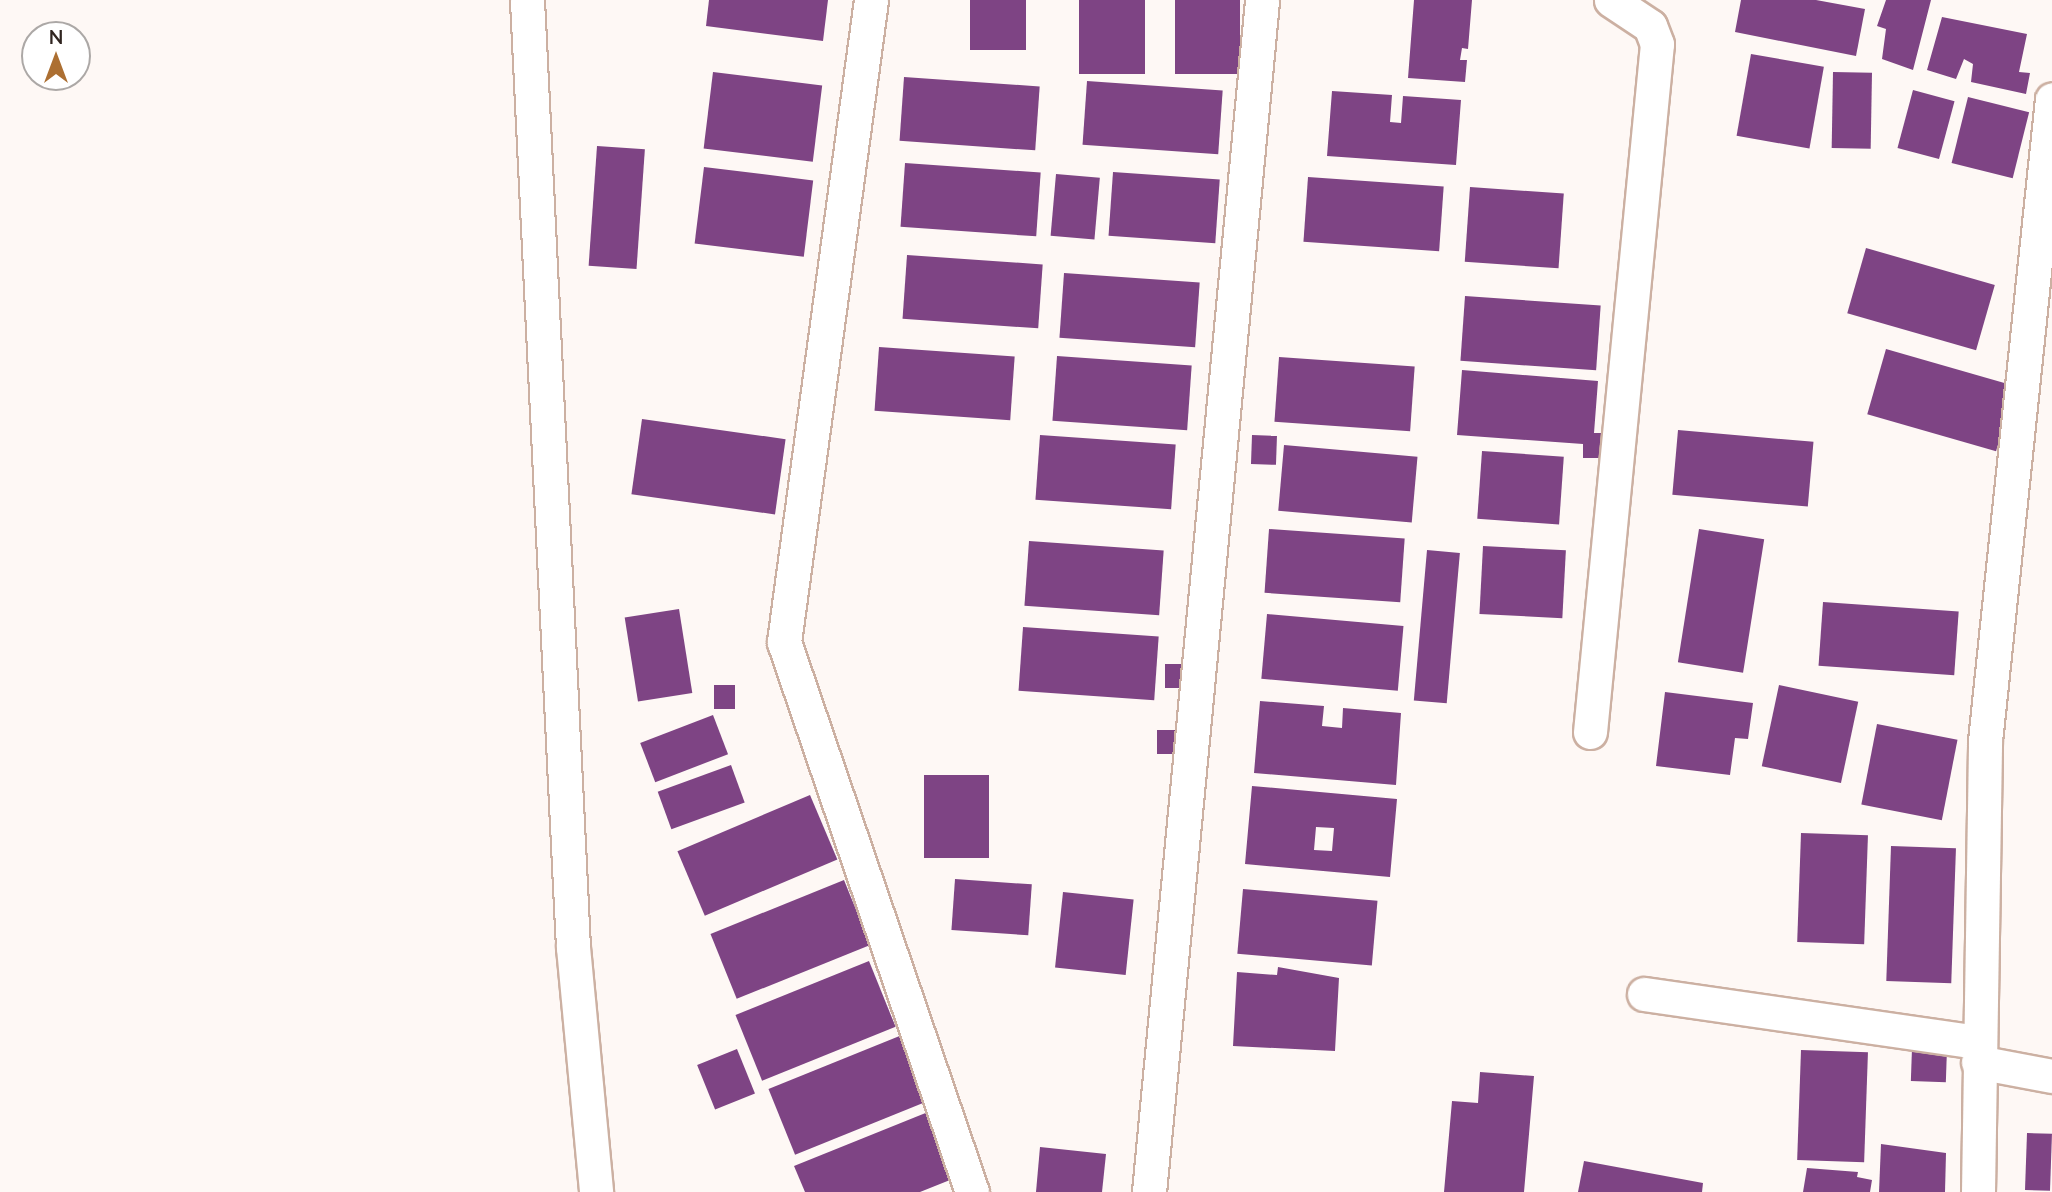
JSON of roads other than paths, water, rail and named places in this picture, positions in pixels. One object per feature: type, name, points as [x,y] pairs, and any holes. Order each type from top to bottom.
[{"type":"street","points":[[527,0],[573,947],[596,1192]]},
{"type":"street","points":[[871,0],[784,642],[972,1192]]},
{"type":"street","points":[[1149,1192],[1262,0]]},
{"type":"street","points":[[1590,732],[1657,52],[1650,26],[1611,0]]},
{"type":"street","points":[[1978,1192],[1978,1052],[1985,741],[2052,99]]},
{"type":"street","points":[[1644,993],[1978,1052],[2052,1076]]}]
